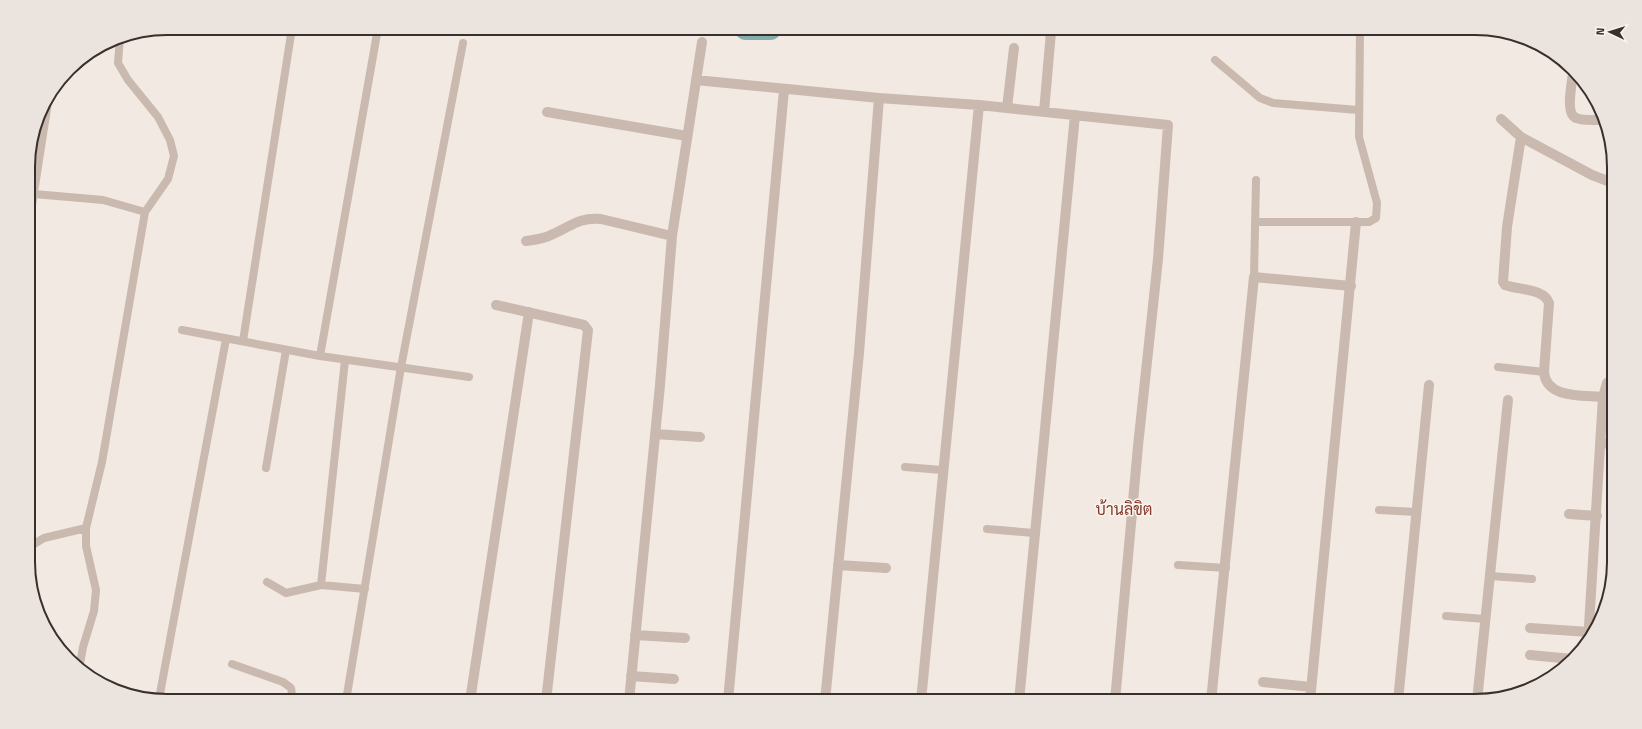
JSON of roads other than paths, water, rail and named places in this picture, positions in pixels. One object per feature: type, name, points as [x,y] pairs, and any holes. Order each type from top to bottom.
[{"type":"street","points":[[1044,112],[1051,35]]},
{"type":"street","points":[[630,694],[655,434],[672,236],[702,42]]},
{"type":"street","points":[[1007,108],[1014,48]]},
{"type":"street","points":[[1572,79],[1569,109],[1571,115],[1576,118],[1598,120]]},
{"type":"street","points":[[696,80],[784,90],[806,90],[879,98],[1007,108],[1164,124],[1169,128],[1158,259],[1138,446],[1116,694]]},
{"type":"street","points":[[729,694],[784,90]]},
{"type":"street","points":[[826,694],[859,352],[879,98]]},
{"type":"street","points":[[922,694],[942,470],[979,106]]},
{"type":"street","points":[[547,112],[687,136]]},
{"type":"street","points":[[1020,694],[1075,115]]},
{"type":"street","points":[[1501,119],[1520,137],[1592,175],[1607,181]]},
{"type":"street","points":[[1520,137],[1507,227],[1503,282],[1505,285],[1537,292],[1548,298],[1550,303],[1544,380],[1549,387],[1556,392],[1604,397]]},
{"type":"street","points":[[526,241],[549,236],[581,219],[589,218],[600,219],[672,236]]},
{"type":"street","points":[[1310,694],[1352,286],[1356,222]]},
{"type":"street","points":[[1212,694],[1226,568],[1254,277],[1352,286]]},
{"type":"street","points":[[496,305],[584,325],[588,330],[547,694]]},
{"type":"street","points":[[471,694],[529,312]]},
{"type":"street","points":[[1590,627],[1604,397],[1607,383]]},
{"type":"street","points":[[1399,694],[1428,385]]},
{"type":"street","points":[[1478,694],[1508,400]]},
{"type":"street","points":[[655,434],[700,437]]},
{"type":"street","points":[[1601,443],[1607,443]]},
{"type":"street","points":[[1569,514],[1596,516]]},
{"type":"street","points":[[838,565],[886,568]]},
{"type":"street","points":[[1530,628],[1584,636]]},
{"type":"street","points":[[635,635],[685,638]]},
{"type":"street","points":[[1530,655],[1565,658]]},
{"type":"street","points":[[631,676],[674,679]]},
{"type":"street","points":[[1263,682],[1311,687]]},
{"type":"lane","points":[[243,341],[291,35]]},
{"type":"lane","points":[[320,356],[377,35]]},
{"type":"lane","points":[[1255,222],[1369,222],[1376,218],[1377,204],[1359,137],[1358,110],[1360,35]]},
{"type":"lane","points":[[347,694],[402,366],[463,43]]},
{"type":"lane","points":[[81,661],[83,647],[94,611],[96,590],[86,546],[86,528],[102,462],[145,212],[168,179],[174,156],[170,140],[158,117],[128,80],[118,63],[119,44]]},
{"type":"lane","points":[[1215,60],[1260,98],[1273,103],[1358,110]]},
{"type":"lane","points":[[35,187],[46,114]]},
{"type":"lane","points":[[1254,277],[1256,180]]},
{"type":"lane","points":[[35,194],[103,200],[145,212]]},
{"type":"lane","points":[[182,330],[320,356],[402,366],[469,377]]},
{"type":"lane","points":[[160,694],[226,338]]},
{"type":"lane","points":[[266,468],[286,350]]},
{"type":"lane","points":[[321,585],[345,360]]},
{"type":"lane","points":[[1498,367],[1544,372]]},
{"type":"lane","points":[[905,467],[942,470]]},
{"type":"lane","points":[[1380,510],[1416,512]]},
{"type":"lane","points":[[35,543],[44,538],[86,528]]},
{"type":"lane","points":[[987,529],[1034,533]]},
{"type":"lane","points":[[1178,565],[1226,568]]},
{"type":"lane","points":[[1490,576],[1532,579]]},
{"type":"lane","points":[[267,582],[286,593],[321,585],[365,589]]},
{"type":"lane","points":[[1446,616],[1485,619]]},
{"type":"lane","points":[[232,664],[283,682],[291,688],[292,694]]},
{"type":"district","name":"บ้านลิขิต","points":[[1124,509]]}]
